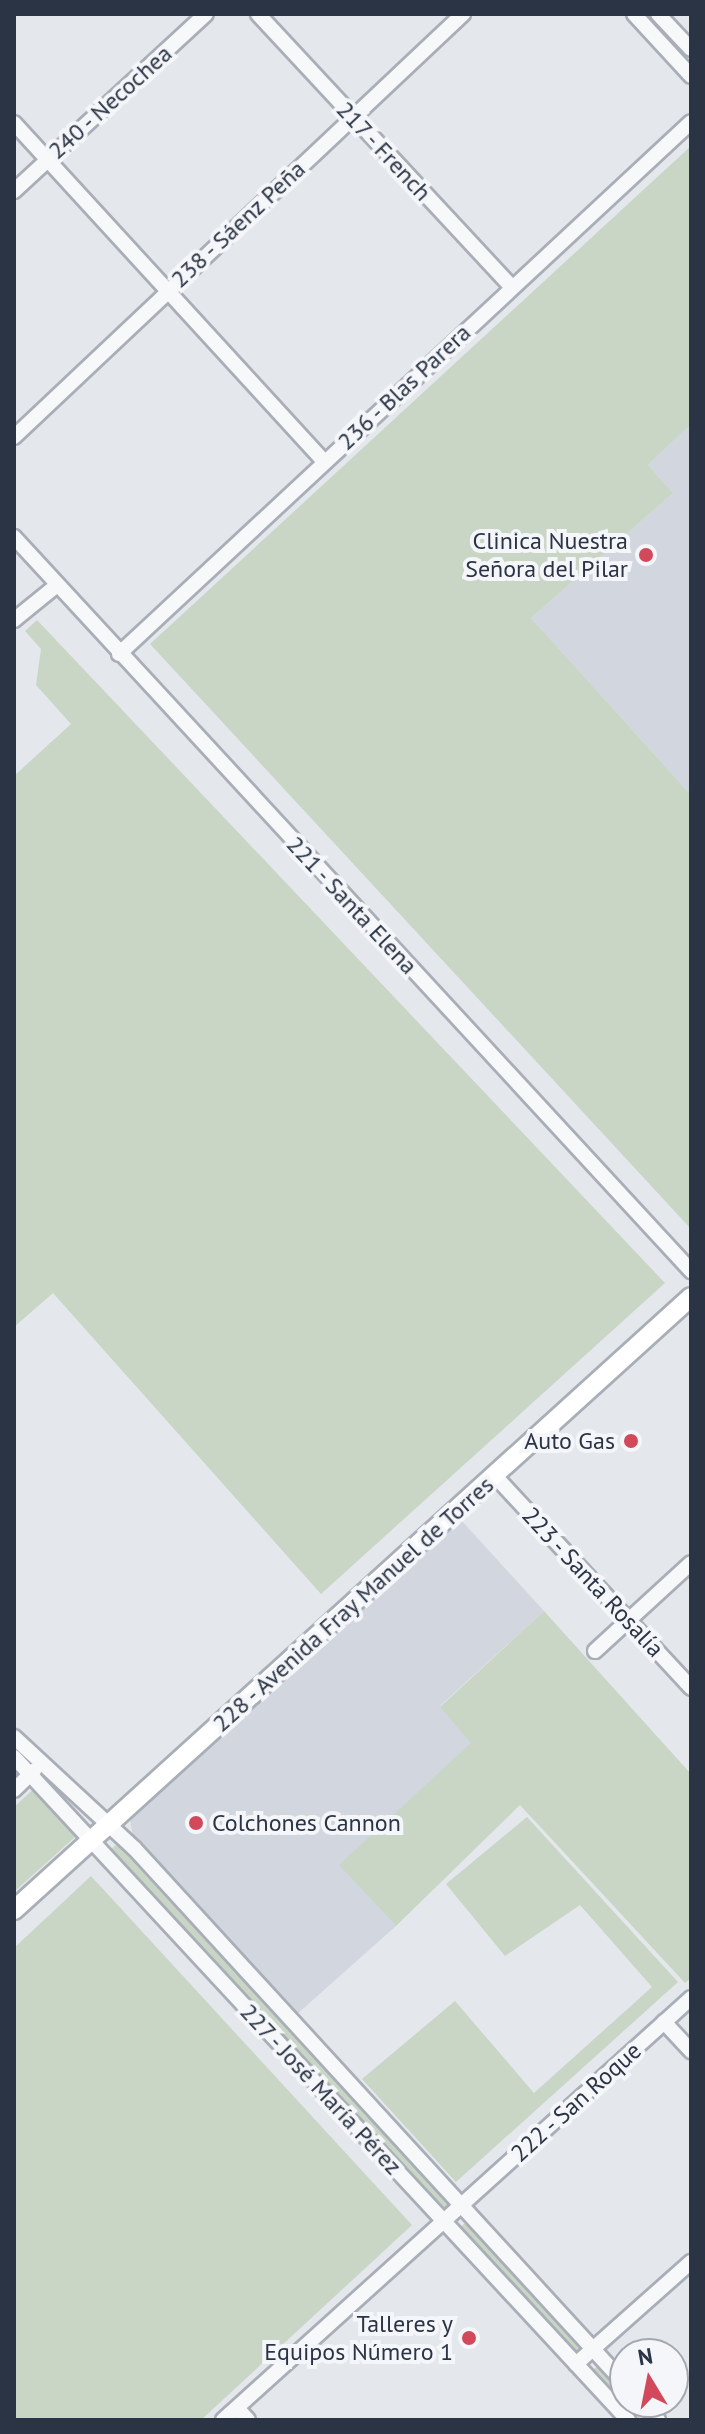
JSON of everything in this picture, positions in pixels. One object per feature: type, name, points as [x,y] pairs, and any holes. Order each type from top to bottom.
[{"type":"main road","name":"228 - Avenida Fray Manuel de Torres","points":[[14,1910],[691,1297]]},
{"type":"street","name":"240 - Necochea","points":[[14,191],[206,14]]},
{"type":"street","name":"217 - French","points":[[258,14],[512,287]]},
{"type":"street","name":"238 - Sáenz Peña","points":[[14,437],[166,290],[463,14]]},
{"type":"street","points":[[634,14],[691,76]]},
{"type":"street","points":[[658,14],[691,49]]},
{"type":"street","name":"236 - Blas Parera","points":[[119,654],[691,122]]},
{"type":"street","points":[[14,123],[324,461]]},
{"type":"street","name":"221 - Santa Elena","points":[[14,537],[691,1271]]},
{"type":"street","points":[[17,621],[57,585]]},
{"type":"street","name":"223 - Santa Rosalía","points":[[495,1476],[691,1688]]},
{"type":"street","points":[[595,1651],[691,1563]]},
{"type":"street","name":"227 - José María Pérez","points":[[14,1737],[109,1824],[609,2366]]},
{"type":"street","name":"227 - José María Pérez","points":[[14,1757],[28,1777],[628,2420]]},
{"type":"street","points":[[14,1790],[44,1762]]},
{"type":"street","name":"222 - San Roque","points":[[445,2223],[691,1998]]},
{"type":"street","points":[[664,2022],[691,2051]]},
{"type":"street","points":[[223,2420],[445,2223]]},
{"type":"street","points":[[576,2364],[691,2262]]},
{"type":"street","points":[[237,2408],[248,2420]]},
{"type":"shaded area","name":"Clinica Nuestra Señora del Pilar","points":[[691,424],[691,795],[531,618],[673,493],[648,465]]},
{"type":"shaded area","points":[[462,1521],[544,1611],[440,1706],[472,1743],[340,1865],[396,1926],[296,2015],[133,1839],[130,1818]]},
{"type":"green space","points":[[691,146],[691,424],[648,465],[673,493],[531,618],[691,795],[691,1229],[150,644]]},
{"type":"green space","points":[[37,620],[665,1283],[321,1594],[53,1293],[14,1327],[14,776],[71,724],[36,685],[41,649],[25,631]]},
{"type":"green space","points":[[544,1611],[691,1774],[691,1978],[685,1983],[520,1805],[396,1926],[339,1865],[471,1743],[440,1707]]},
{"type":"green space","points":[[41,1782],[85,1828],[14,1892],[14,1807]]},
{"type":"green space","points":[[527,1817],[678,1982],[456,2182],[362,2079],[455,2001],[534,2093],[652,1987],[580,1905],[505,1956],[446,1884]]},
{"type":"green space","points":[[117,1844],[449,2204],[443,2212],[110,1850]]},
{"type":"green space","points":[[91,1876],[412,2225],[201,2420],[14,2420],[14,1948]]},
{"type":"green space","points":[[468,2221],[583,2347],[573,2354],[458,2229]]},
{"type":"green space","points":[[600,2364],[609,2374],[609,2392],[591,2372]]},
{"type":"place","name":"Clinica Nuestra Señora del Pilar","points":[[646,555]]},
{"type":"place","name":"Auto Gas","points":[[631,1441]]},
{"type":"place","name":"Colchones Cannon","points":[[196,1823]]},
{"type":"place","name":"Talleres y Equipos Número 1","points":[[469,2338]]}]
